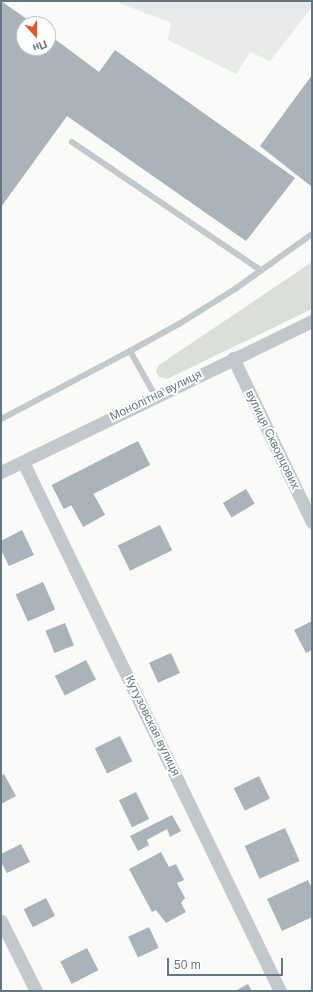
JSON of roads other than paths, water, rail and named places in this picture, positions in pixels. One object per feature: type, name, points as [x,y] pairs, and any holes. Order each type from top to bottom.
[{"type":"street","name":"Монолітна вулиця","points":[[1,472],[156,398],[233,358],[312,321]]},
{"type":"street","name":"вулиця Скворцових","points":[[233,358],[312,522]]},
{"type":"street","name":"Кутузовская вулиця","points":[[23,462],[280,991]]},
{"type":"street","points":[[1,921],[36,991]]},
{"type":"lane","points":[[72,142],[260,270]]},
{"type":"lane","points":[[1,418],[185,320],[312,234]]},
{"type":"lane","points":[[130,350],[156,398]]}]
